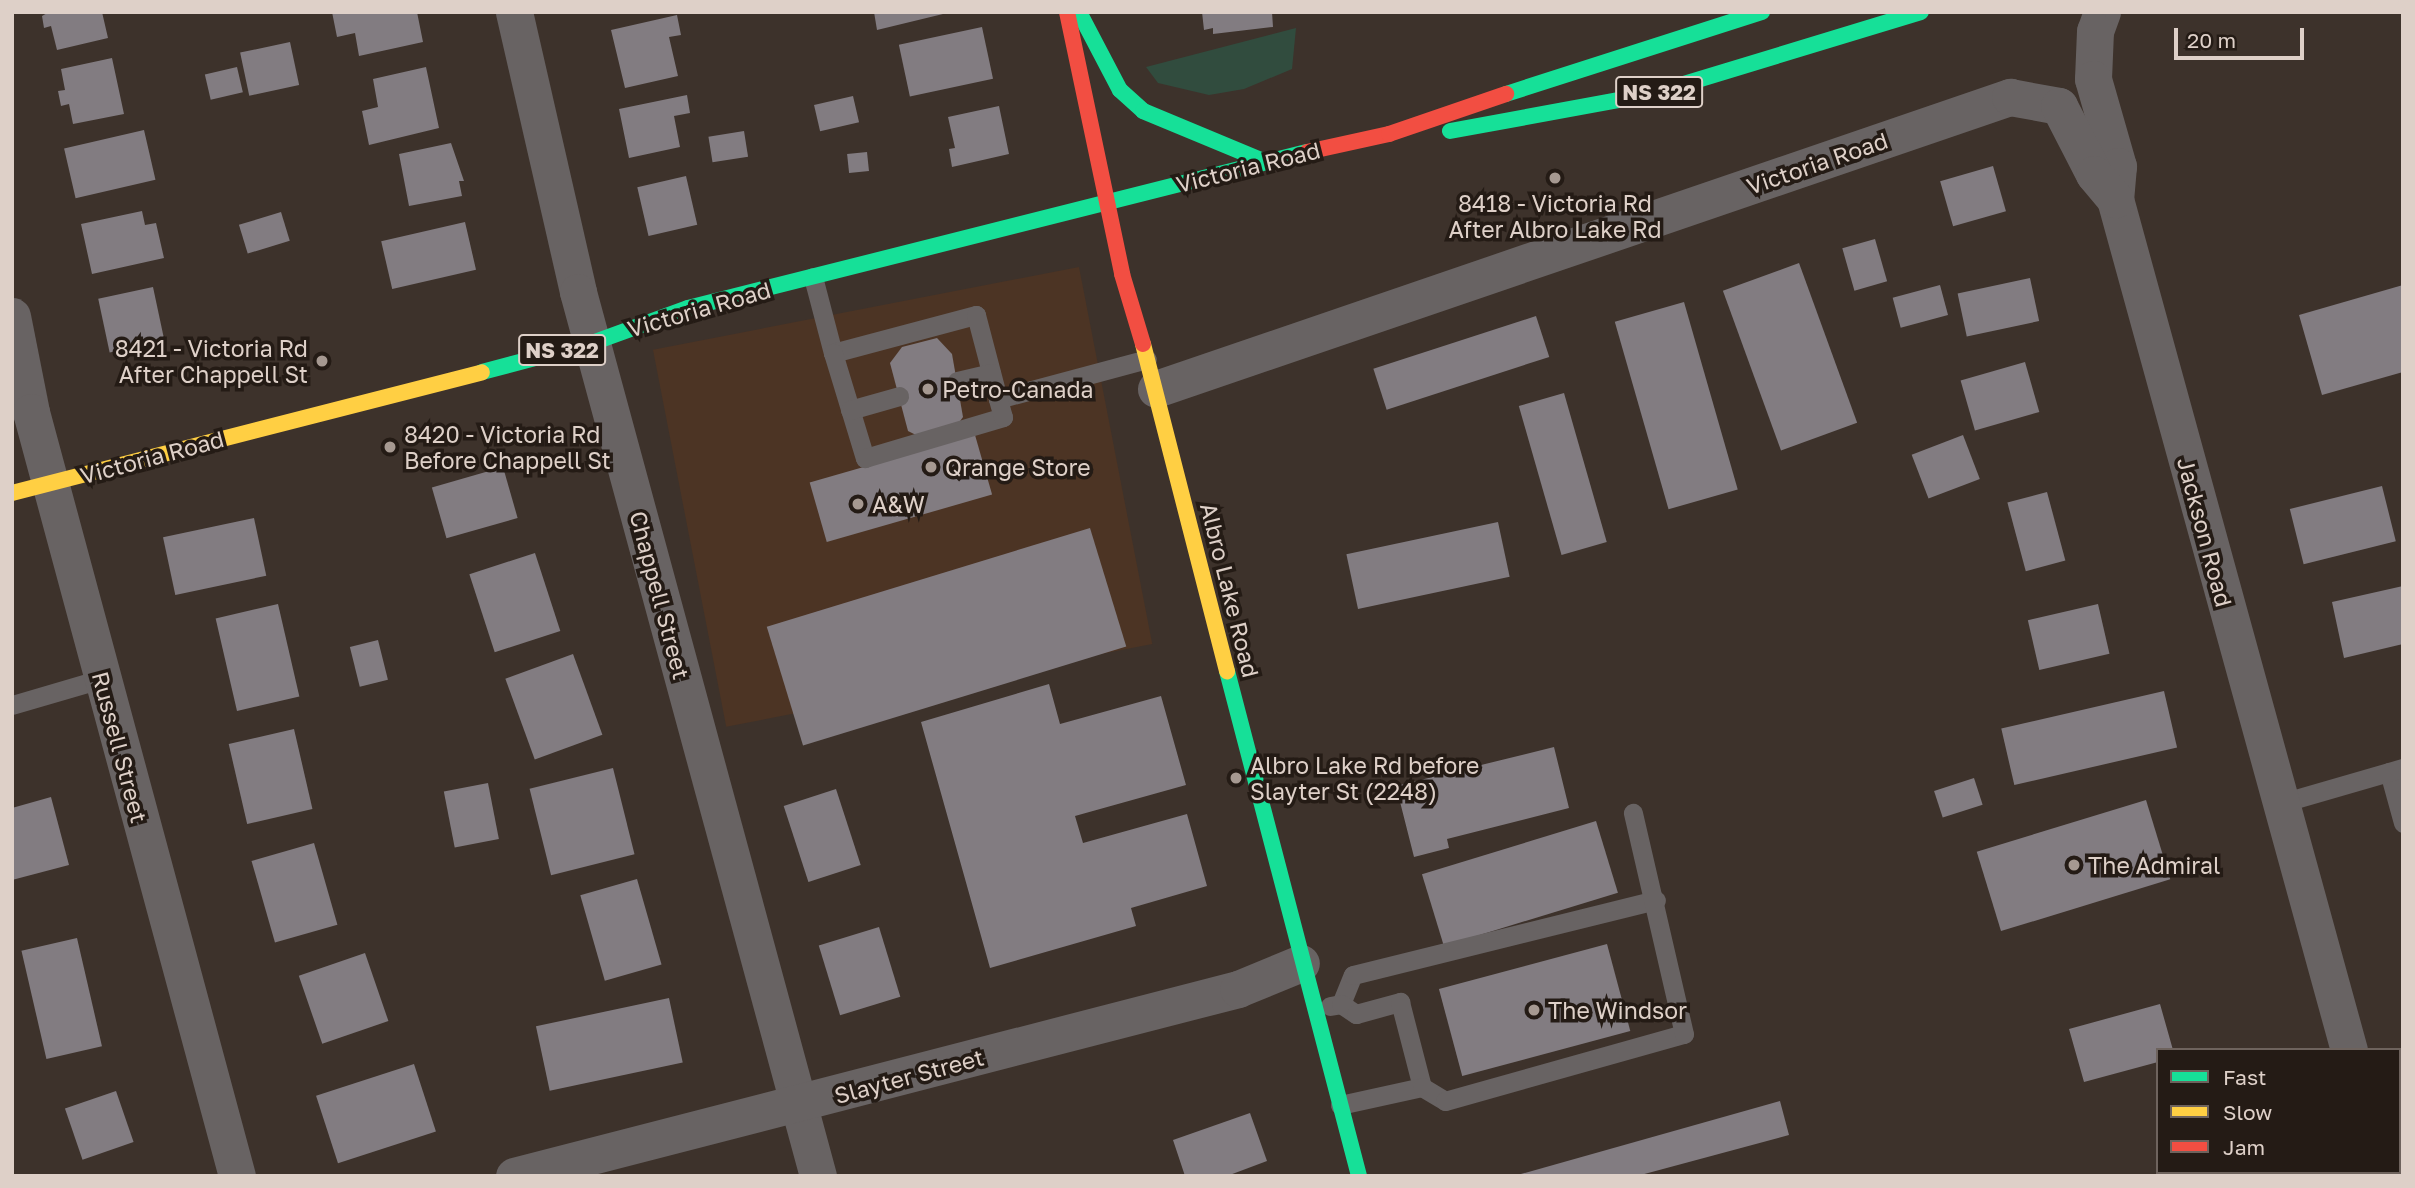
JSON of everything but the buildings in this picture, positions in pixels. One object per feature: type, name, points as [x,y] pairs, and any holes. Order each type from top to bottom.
[{"type":"main road","name":"Albro Lake Road","points":[[1067,12],[1111,204],[1122,274],[1152,374],[1312,1010],[1359,1176]]},
{"type":"main road","points":[[1079,12],[1120,90],[1143,111],[1263,161]]},
{"type":"main road","name":"Victoria Road","points":[[12,493],[592,342],[688,308],[1111,204],[1263,161],[1389,134],[1635,49],[1762,12]]},
{"type":"main road","name":"Victoria Road","points":[[1389,134],[1473,129],[1651,94],[1921,12]]},
{"type":"street","name":"Chappell Street","points":[[513,12],[592,342],[818,1176]]},
{"type":"street","name":"Jackson Road","points":[[2102,12],[2095,31],[2094,79],[2118,166],[2115,199],[2278,804],[2348,1048]]},
{"type":"street","name":"Victoria Road","points":[[1152,374],[2010,97],[2059,106],[2094,174],[2115,199]]},
{"type":"street","name":"Russell Street","points":[[12,316],[31,412],[237,1176]]},
{"type":"street","name":"Slayter Street","points":[[514,1176],[798,1106],[1238,989],[1301,963]]},
{"type":"lane","points":[[813,277],[833,353],[864,458],[1003,417],[976,315],[833,353]]},
{"type":"lane","points":[[957,382],[991,373]]},
{"type":"lane","points":[[998,398],[1152,374]]},
{"type":"lane","points":[[850,410],[899,396]]},
{"type":"lane","points":[[12,705],[101,679]]},
{"type":"lane","points":[[2278,804],[2396,770],[2403,823]]},
{"type":"lane","points":[[1340,1105],[1422,1087],[1446,1101],[1685,1034],[1656,900],[1633,813]]},
{"type":"lane","points":[[1341,1004],[1353,975],[1656,900]]},
{"type":"lane","points":[[1312,1010],[1341,1004],[1356,1014],[1400,1002],[1422,1087]]},
{"type":"shaded area","points":[[1079,267],[1152,644],[726,727],[653,350]]},
{"type":"green space","points":[[1296,28],[1292,69],[1244,89],[1209,95],[1158,83],[1146,67]]},
{"type":"traffic: fast","points":[[1079,12],[1120,90],[1143,111],[1263,161]]},
{"type":"traffic: fast","points":[[1506,94],[1762,12]]},
{"type":"traffic: fast","points":[[1450,131],[1651,94],[1921,12]]},
{"type":"traffic: fast","points":[[482,372],[592,343],[688,308],[1307,152]]},
{"type":"traffic: fast","points":[[1227,671],[1359,1176]]},
{"type":"traffic: slow","points":[[1143,344],[1227,671]]},
{"type":"traffic: slow","points":[[12,493],[482,372]]},
{"type":"traffic: jam","points":[[1067,12],[1122,274],[1143,344]]},
{"type":"traffic: jam","points":[[1307,152],[1389,134],[1506,94]]},
{"type":"place","name":"8418 - Victoria Rd After Albro Lake Rd","points":[[1555,178]]},
{"type":"place","name":"8421 - Victoria Rd After Chappell St","points":[[322,361]]},
{"type":"place","name":"Petro-Canada","points":[[928,389]]},
{"type":"place","name":"8420 - Victoria Rd Before Chappell St","points":[[390,447]]},
{"type":"place","name":"Qrange Store","points":[[931,467]]},
{"type":"place","name":"A&W","points":[[858,504]]},
{"type":"place","name":"Albro Lake Rd before Slayter St (2248)","points":[[1236,778]]},
{"type":"place","name":"The Admiral","points":[[2074,865]]},
{"type":"place","name":"The Windsor","points":[[1534,1010]]}]
